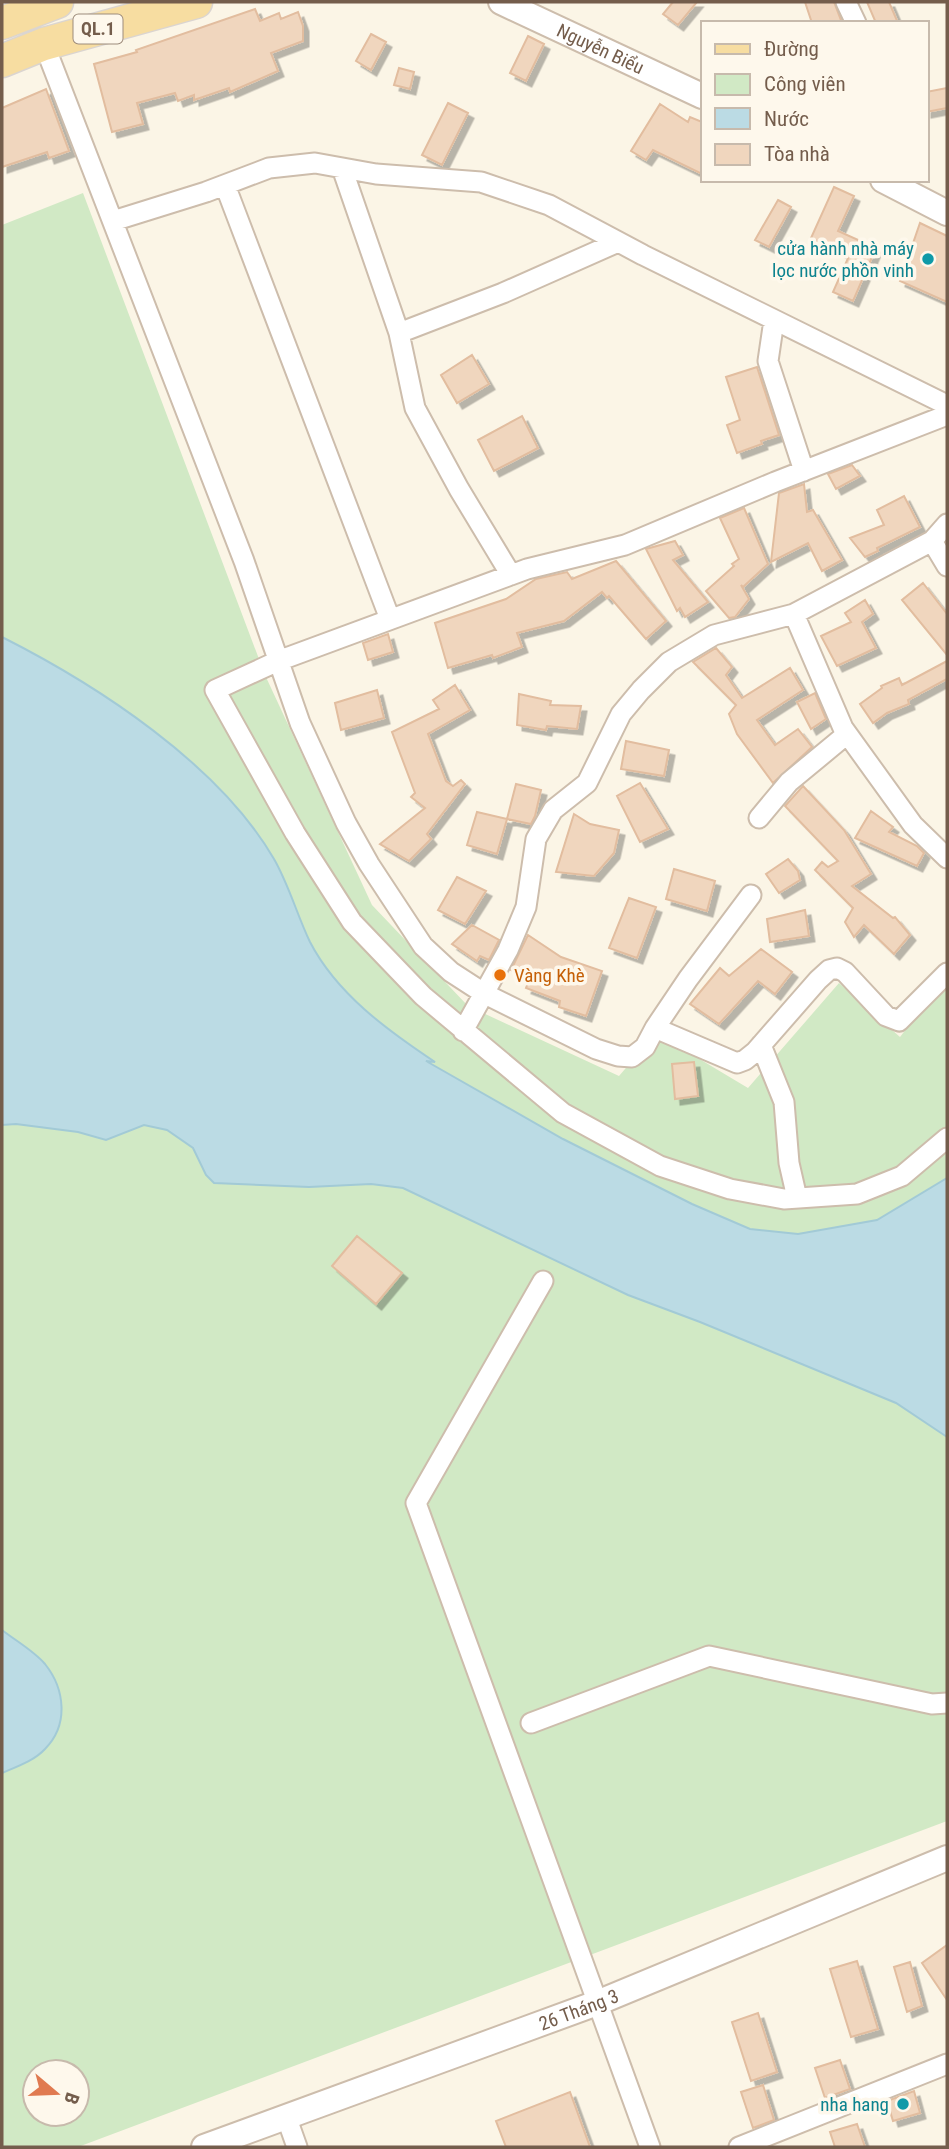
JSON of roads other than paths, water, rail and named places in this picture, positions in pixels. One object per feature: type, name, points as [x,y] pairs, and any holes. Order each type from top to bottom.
[{"type":"main road","name":"QL.1","points":[[2,23],[57,2]]},
{"type":"main road","name":"QL.1","points":[[2,61],[44,44],[197,2]]},
{"type":"street","name":"Nguyễn Biểu","points":[[501,2],[701,96]]},
{"type":"street","points":[[846,2],[855,21]]},
{"type":"street","points":[[44,44],[244,561],[300,723],[346,823],[369,864],[423,946],[451,972],[485,994],[596,1049],[632,1057],[645,1047],[688,979],[751,895]]},
{"type":"street","points":[[113,221],[269,168],[315,163],[376,174],[481,182],[549,205],[947,405]]},
{"type":"street","points":[[342,168],[399,333],[415,408],[459,489],[511,575]]},
{"type":"street","points":[[225,185],[390,619]]},
{"type":"street","points":[[908,186],[947,213]]},
{"type":"street","points":[[399,333],[503,293],[618,242]]},
{"type":"street","points":[[774,320],[768,361],[804,471]]},
{"type":"street","points":[[947,415],[625,545],[511,575],[278,661],[215,690],[295,833],[352,922],[423,996],[563,1113],[660,1166],[730,1189],[784,1199],[857,1194],[902,1176],[947,1138]]},
{"type":"street","points":[[463,1031],[508,950],[526,907],[536,839],[553,810],[587,783],[621,714],[669,662],[714,635],[794,614],[932,541],[947,524]]},
{"type":"street","points":[[932,541],[947,566]]},
{"type":"street","points":[[794,614],[847,734],[913,825],[947,858]]},
{"type":"street","points":[[759,818],[789,782],[847,734]]},
{"type":"street","points":[[655,1028],[670,1032],[737,1063],[745,1060],[761,1045],[829,970],[837,968],[845,972],[886,1016],[899,1021],[947,972]]},
{"type":"street","points":[[761,1045],[784,1102],[789,1163],[796,1198]]},
{"type":"street","points":[[543,1281],[416,1503],[650,2147]]},
{"type":"street","points":[[531,1723],[709,1656],[932,1704],[947,1703]]},
{"type":"street","name":"26 Tháng 3","points":[[204,2147],[597,2003],[947,1858]]},
{"type":"street","points":[[739,2147],[947,2064]]},
{"type":"street","points":[[286,2116],[297,2147]]},
{"type":"water","points":[[2,637],[39,656],[115,703],[153,730],[222,791],[250,824],[274,859],[321,961],[365,1010],[435,1062],[426,1061],[563,1139],[692,1204],[750,1229],[798,1234],[877,1220],[947,1178],[947,1437],[896,1403],[628,1295],[403,1188],[371,1184],[309,1187],[214,1183],[206,1175],[193,1148],[167,1130],[144,1125],[106,1140],[78,1132],[16,1124],[2,1125]]},
{"type":"water","points":[[2,1630],[45,1664],[57,1684],[62,1707],[58,1729],[45,1749],[30,1760],[2,1773]]},
{"type":"place","name":"cửa hành nhà máy lọc nước phồn vinh","points":[[928,259]]},
{"type":"place","name":"Vàng Khè","points":[[500,975]]},
{"type":"place","name":"nha hang","points":[[903,2104]]}]
